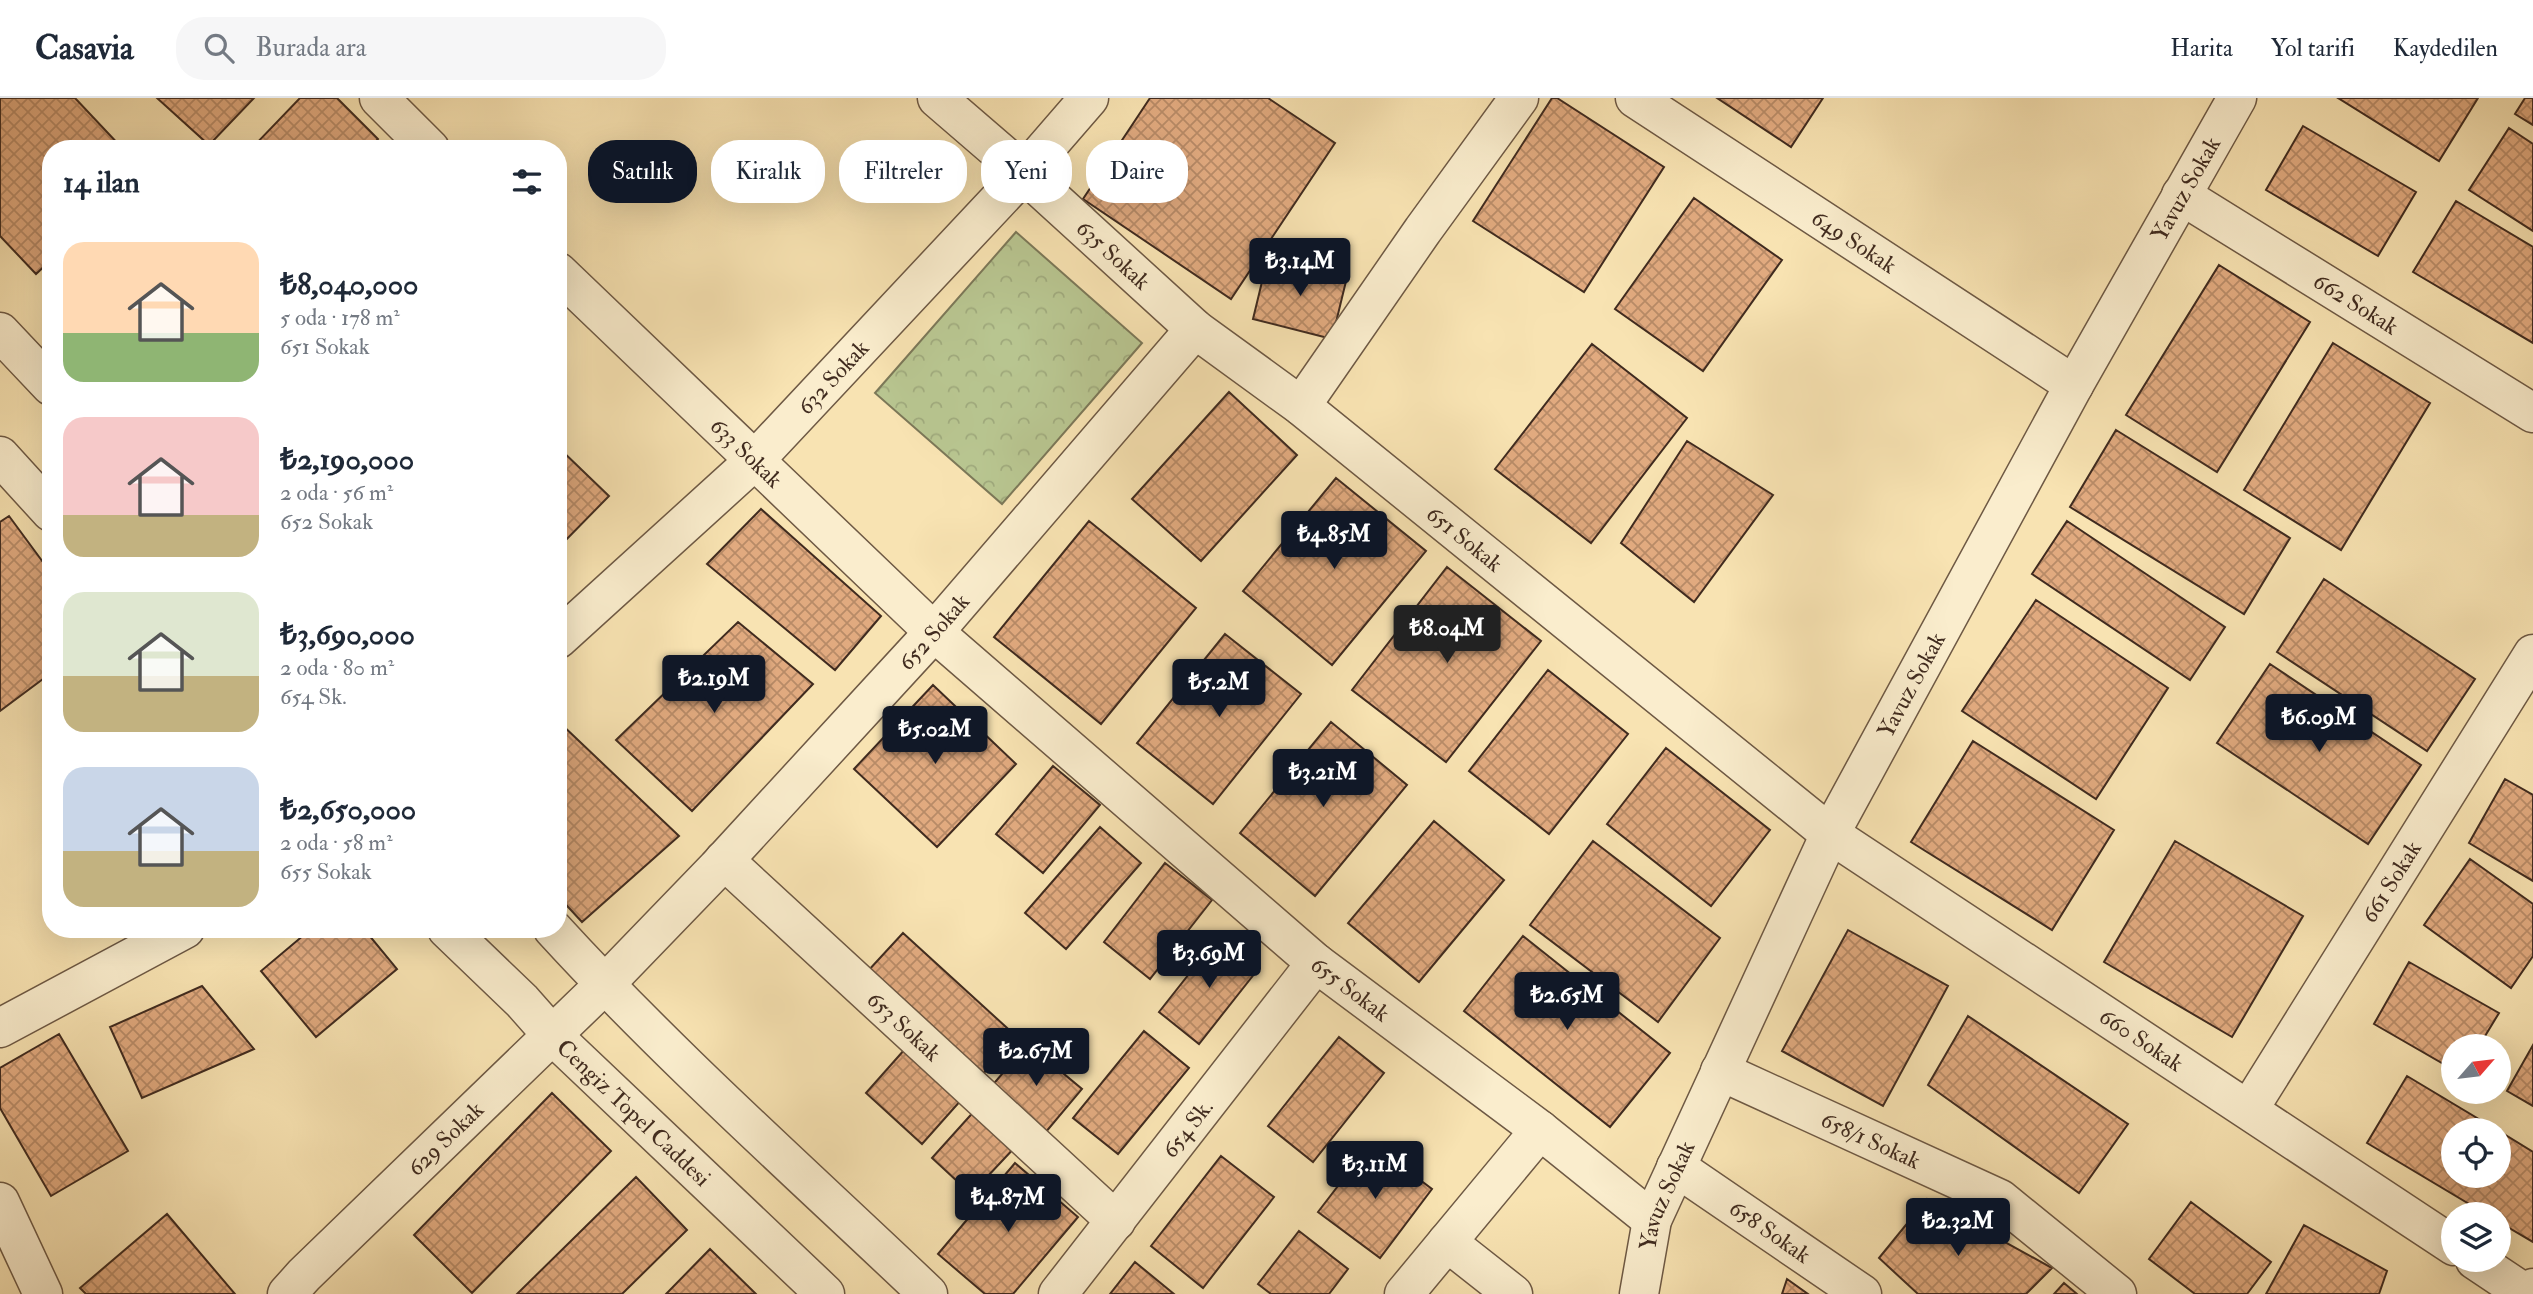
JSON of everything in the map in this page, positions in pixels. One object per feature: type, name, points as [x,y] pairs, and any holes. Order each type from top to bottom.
[{"type":"street","name":"635 Sokak","points":[[937,98],[986,140]]},
{"type":"street","name":"632 Sokak","points":[[1053,140],[1089,98]]},
{"type":"street","points":[[1301,405],[1519,98]]},
{"type":"street","name":"649 Sokak","points":[[1635,98],[2074,385]]},
{"type":"street","name":"Yavuz Sokak","points":[[1639,1294],[1652,1220],[1830,834],[2074,385],[2237,98]]},
{"type":"street","points":[[399,105],[424,140]]},
{"type":"street","name":"662 Sokak","points":[[2181,195],[2532,410]]},
{"type":"street","name":"632 Sokak","points":[[567,631],[754,461],[996,203]]},
{"type":"street","name":"635 Sokak","points":[[1057,203],[1195,328]]},
{"type":"street","name":"633 Sokak","points":[[567,281],[934,632]]},
{"type":"street","name":"651 Sokak","points":[[1195,328],[1301,405],[1830,834]]},
{"type":"street","name":"652 Sokak","points":[[604,985],[724,860],[934,632],[1195,328]]},
{"type":"street","points":[[0,332],[42,376]]},
{"type":"street","points":[[0,456],[42,502]]},
{"type":"street","name":"655 Sokak","points":[[934,632],[1316,963],[1540,1130],[1652,1220]]},
{"type":"street","name":"661 Sokak","points":[[2249,1109],[2533,654]]},
{"type":"street","name":"660 Sokak","points":[[1830,834],[2441,1237]]},
{"type":"street","name":"653 Sokak","points":[[724,860],[1116,1221]]},
{"type":"street","points":[[0,1028],[168,938]]},
{"type":"street","name":"Cengiz Topel Caddesi","points":[[456,938],[523,1001],[552,1035],[825,1294]]},
{"type":"street","points":[[561,938],[604,985],[928,1294]]},
{"type":"street","name":"654 Sk.","points":[[1058,1294],[1316,963]]},
{"type":"street","name":"629 Sokak","points":[[304,1288],[604,985]]},
{"type":"street","name":"658/1 Sokak","points":[[1720,1071],[2000,1199],[2117,1294]]},
{"type":"street","points":[[1404,1294],[1540,1130]]},
{"type":"street","name":"658 Sokak","points":[[1676,1167],[1862,1294]]},
{"type":"street","points":[[0,1202],[43,1294]]},
{"type":"street","points":[[1447,1242],[1513,1294]]},
{"type":"street","points":[[2493,1272],[2526,1294],[2533,1288]]},
{"type":"green space","points":[[1016,232],[1142,343],[1002,504],[875,393]]},
{"type":"building","points":[[0,98],[75,98],[115,140],[42,140],[42,268],[36,274],[0,236]]},
{"type":"building","points":[[157,98],[254,98],[214,140],[203,140]]},
{"type":"building","points":[[300,98],[337,98],[378,139],[377,140],[260,140]]},
{"type":"building","points":[[1150,98],[1268,98],[1335,143],[1231,299],[1089,203],[1188,203],[1188,140],[1122,140]]},
{"type":"building","points":[[1552,98],[1557,98],[1664,167],[1584,292],[1473,221]]},
{"type":"building","points":[[1717,98],[1823,98],[1791,147]]},
{"type":"building","points":[[2338,98],[2478,98],[2439,161]]},
{"type":"building","points":[[2525,98],[2533,98],[2533,125],[2515,114]]},
{"type":"building","points":[[2303,126],[2416,192],[2378,256],[2266,190]]},
{"type":"building","points":[[2509,128],[2533,144],[2533,231],[2469,190]]},
{"type":"building","points":[[1694,198],[1782,260],[1703,371],[1615,309]]},
{"type":"building","points":[[2456,201],[2533,247],[2533,343],[2413,272]]},
{"type":"building","points":[[1268,257],[1347,277],[1332,339],[1253,319]]},
{"type":"building","points":[[2219,265],[2310,322],[2217,472],[2126,415]]},
{"type":"building","points":[[2333,343],[2430,403],[2341,550],[2244,490]]},
{"type":"building","points":[[1592,344],[1687,418],[1591,543],[1495,469]]},
{"type":"building","points":[[1229,392],[1297,455],[1201,561],[1132,499]]},
{"type":"building","points":[[2116,430],[2290,538],[2244,614],[2070,507]]},
{"type":"building","points":[[1687,441],[1773,495],[1694,602],[1621,543]]},
{"type":"building","points":[[567,456],[609,496],[567,539]]},
{"type":"building","points":[[1336,478],[1426,551],[1332,665],[1243,591]]},
{"type":"building","points":[[761,509],[881,616],[835,670],[707,564]]},
{"type":"building","points":[[9,516],[42,561],[42,680],[0,711],[0,522]]},
{"type":"building","points":[[1089,521],[1196,608],[1101,724],[994,637]]},
{"type":"building","points":[[2067,521],[2225,627],[2190,680],[2032,574]]},
{"type":"building","points":[[1447,567],[1541,641],[1446,762],[1352,690]]},
{"type":"building","points":[[2324,579],[2475,679],[2427,751],[2277,652]]},
{"type":"building","points":[[2036,600],[2168,688],[2096,799],[1962,711]]},
{"type":"building","points":[[738,622],[813,684],[692,811],[616,740]]},
{"type":"building","points":[[1225,634],[1301,694],[1213,804],[1137,743]]},
{"type":"building","points":[[2270,664],[2421,765],[2368,844],[2217,743]]},
{"type":"building","points":[[1548,670],[1628,734],[1549,834],[1469,771]]},
{"type":"building","points":[[933,685],[1016,764],[937,847],[854,769]]},
{"type":"building","points":[[1331,722],[1407,785],[1315,896],[1240,833]]},
{"type":"building","points":[[567,730],[679,836],[582,922],[567,906]]},
{"type":"building","points":[[1973,741],[2114,830],[2052,930],[1911,842]]},
{"type":"building","points":[[1666,748],[1770,830],[1711,906],[1607,824]]},
{"type":"building","points":[[1053,766],[1100,805],[1043,873],[996,834]]},
{"type":"building","points":[[2505,779],[2533,795],[2533,881],[2469,843]]},
{"type":"building","points":[[1434,821],[1504,880],[1419,982],[1348,923]]},
{"type":"building","points":[[1100,827],[1141,863],[1066,949],[1025,913]]},
{"type":"building","points":[[1593,841],[1720,938],[1658,1022],[1530,925]]},
{"type":"building","points":[[2175,841],[2303,916],[2232,1037],[2104,962]]},
{"type":"building","points":[[2470,859],[2533,904],[2533,956],[2511,988],[2424,925]]},
{"type":"building","points":[[1165,863],[1212,900],[1150,979],[1104,942]]},
{"type":"building","points":[[1848,930],[1948,986],[1883,1106],[1782,1051]]},
{"type":"building","points":[[903,933],[1017,1037],[981,1076],[867,972]]},
{"type":"building","points":[[1219,936],[1259,968],[1199,1044],[1159,1012]]},
{"type":"building","points":[[1523,936],[1670,1053],[1610,1127],[1464,1011]]},
{"type":"building","points":[[300,938],[371,938],[397,969],[316,1037],[261,971]]},
{"type":"building","points":[[2409,962],[2499,1013],[2486,1034],[2441,1034],[2441,1063],[2374,1024]]},
{"type":"building","points":[[202,986],[254,1049],[142,1098],[110,1027]]},
{"type":"building","points":[[1968,1016],[2128,1124],[2079,1193],[1928,1085]]},
{"type":"building","points":[[1144,1031],[1189,1068],[1118,1154],[1073,1118]]},
{"type":"building","points":[[59,1034],[128,1151],[51,1196],[0,1108],[0,1068]]},
{"type":"building","points":[[1339,1037],[1384,1073],[1313,1162],[1268,1126]]},
{"type":"building","points":[[1028,1044],[1082,1089],[1045,1133],[990,1088]]},
{"type":"building","points":[[2533,1045],[2533,1106],[2511,1093],[2511,1084]]},
{"type":"building","points":[[905,1049],[962,1099],[922,1144],[866,1093]]},
{"type":"building","points":[[2407,1076],[2441,1096],[2441,1104],[2454,1104],[2477,1118],[2441,1118],[2441,1187],[2367,1143]]},
{"type":"building","points":[[552,1093],[611,1151],[472,1293],[414,1235]]},
{"type":"building","points":[[977,1108],[1017,1145],[971,1194],[932,1158]]},
{"type":"building","points":[[2511,1138],[2533,1152],[2533,1242],[2511,1229],[2511,1202],[2466,1202],[2442,1188],[2511,1188]]},
{"type":"building","points":[[1371,1143],[1432,1189],[1380,1258],[1318,1212]]},
{"type":"building","points":[[1221,1156],[1274,1197],[1203,1288],[1151,1246]]},
{"type":"building","points":[[1015,1163],[1078,1217],[1013,1294],[985,1294],[938,1254]]},
{"type":"building","points":[[636,1177],[687,1230],[622,1294],[517,1294]]},
{"type":"building","points":[[1927,1199],[2052,1268],[2026,1294],[1918,1294],[1879,1258]]},
{"type":"building","points":[[2191,1202],[2271,1262],[2247,1294],[2195,1294],[2149,1259]]},
{"type":"building","points":[[167,1214],[235,1294],[86,1294],[80,1288]]},
{"type":"building","points":[[2304,1225],[2387,1271],[2379,1294],[2266,1294]]},
{"type":"building","points":[[1299,1231],[1348,1269],[1329,1294],[1271,1294],[1258,1284]]},
{"type":"building","points":[[710,1249],[756,1294],[666,1294]]},
{"type":"building","points":[[1135,1262],[1174,1294],[1110,1294]]},
{"type":"building","points":[[1787,1279],[1808,1294],[1782,1294]]},
{"type":"building","points":[[2064,1283],[2077,1294],[2054,1294]]}]
